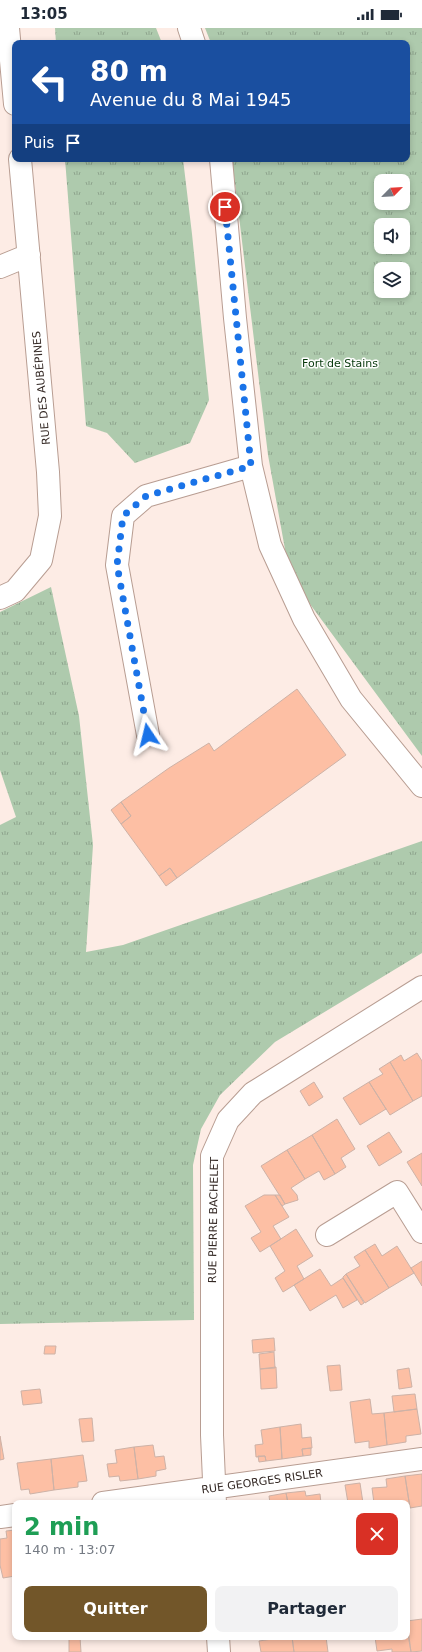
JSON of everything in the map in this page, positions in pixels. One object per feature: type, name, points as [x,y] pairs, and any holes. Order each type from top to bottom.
[{"type":"street","points":[[8,28],[12,71]]},
{"type":"street","points":[[189,28],[193,40]]},
{"type":"street","name":"RUE DES AUBÉPINES","points":[[0,598],[15,591],[41,560],[50,516],[48,472],[20,162]]},
{"type":"street","points":[[220,162],[234,310],[251,466],[270,545],[304,620],[351,699],[422,786]]},
{"type":"street","points":[[0,267],[29,255]]},
{"type":"street","points":[[148,735],[117,565],[123,516],[146,496],[251,466]]},
{"type":"street","name":"RUE PIERRE BACHELET","points":[[215,1495],[212,1435],[212,1156],[228,1120],[253,1093],[422,987]]},
{"type":"street","points":[[327,1235],[397,1192],[422,1232]]},
{"type":"street","name":"RUE GEORGES RISLER","points":[[145,1500],[215,1495],[422,1459]]},
{"type":"street","points":[[0,1517],[12,1515]]},
{"type":"street","points":[[218,1640],[219,1652]]},
{"type":"green space","points":[[55,28],[156,28],[161,40],[56,40]]},
{"type":"green space","name":"Fort de Stains","points":[[205,28],[422,28],[422,756],[290,577],[268,455],[232,162],[410,162],[410,40],[210,40]]},
{"type":"green space","points":[[65,162],[183,162],[209,400],[190,443],[135,463],[107,433],[86,426]]},
{"type":"green space","points":[[51,587],[79,716],[93,845],[86,952],[123,945],[422,841],[422,953],[275,1042],[220,1095],[201,1129],[193,1165],[194,1320],[0,1324],[0,825],[16,817],[0,770],[0,612]]},
{"type":"building","points":[[297,689],[346,755],[177,878],[170,868],[159,876],[121,824],[131,816],[121,802],[169,768],[209,743],[214,751]]},
{"type":"building","points":[[121,802],[131,816],[121,824],[111,810]]},
{"type":"building","points":[[170,868],[177,878],[166,886],[159,876]]},
{"type":"building","points":[[417,1053],[422,1061],[422,1096],[413,1101],[390,1062],[401,1055],[404,1061]]},
{"type":"building","points":[[390,1062],[413,1101],[390,1115],[369,1082],[383,1074],[379,1069]]},
{"type":"building","points":[[314,1082],[323,1097],[309,1106],[300,1091]]},
{"type":"building","points":[[369,1082],[386,1109],[360,1125],[343,1098]]},
{"type":"building","points":[[337,1119],[355,1149],[341,1158],[346,1167],[335,1174],[312,1135]]},
{"type":"building","points":[[389,1132],[402,1152],[379,1166],[367,1146]]},
{"type":"building","points":[[312,1135],[335,1174],[324,1180],[319,1171],[305,1179],[287,1150]]},
{"type":"building","points":[[287,1150],[305,1179],[291,1188],[297,1195],[298,1200],[285,1204],[261,1166]]},
{"type":"building","points":[[422,1153],[422,1186],[407,1162]]},
{"type":"building","points":[[264,1195],[275,1195],[289,1217],[273,1226],[281,1239],[260,1252],[251,1238],[261,1232],[245,1206]]},
{"type":"building","points":[[275,1195],[280,1195],[285,1204],[282,1206]]},
{"type":"building","points":[[296,1229],[313,1256],[297,1266],[304,1279],[283,1292],[275,1278],[285,1271],[270,1246]]},
{"type":"building","points":[[375,1244],[382,1256],[397,1246],[414,1273],[389,1288],[365,1250]]},
{"type":"building","points":[[365,1250],[389,1288],[365,1303],[346,1274],[360,1266],[354,1257]]},
{"type":"building","points":[[422,1261],[422,1286],[411,1268]]},
{"type":"building","points":[[320,1269],[331,1286],[343,1278],[357,1300],[343,1308],[336,1295],[310,1311],[294,1285]]},
{"type":"building","points":[[346,1274],[364,1303],[361,1305],[343,1278]]},
{"type":"building","points":[[274,1338],[275,1351],[253,1353],[252,1340]]},
{"type":"building","points":[[45,1346],[56,1346],[55,1354],[44,1354]]},
{"type":"building","points":[[274,1352],[275,1368],[260,1369],[259,1354]]},
{"type":"building","points":[[340,1365],[342,1390],[330,1391],[327,1366]]},
{"type":"building","points":[[276,1367],[277,1388],[261,1389],[260,1369]]},
{"type":"building","points":[[409,1368],[412,1387],[399,1389],[397,1370]]},
{"type":"building","points":[[40,1389],[42,1403],[23,1405],[21,1391]]},
{"type":"building","points":[[415,1394],[417,1409],[394,1412],[392,1396]]},
{"type":"building","points":[[370,1399],[372,1414],[384,1413],[387,1445],[369,1448],[369,1441],[355,1443],[350,1402]]},
{"type":"building","points":[[417,1409],[421,1434],[406,1436],[406,1442],[387,1445],[384,1413]]},
{"type":"building","points":[[92,1418],[94,1441],[82,1442],[79,1419]]},
{"type":"building","points":[[301,1424],[302,1438],[311,1437],[312,1448],[302,1449],[303,1456],[282,1459],[280,1427]]},
{"type":"building","points":[[280,1427],[282,1459],[266,1461],[265,1456],[256,1457],[255,1445],[263,1444],[261,1430]]},
{"type":"building","points":[[0,1436],[4,1459],[0,1460]]},
{"type":"building","points":[[153,1445],[155,1457],[164,1456],[166,1469],[156,1471],[156,1476],[138,1479],[134,1447]]},
{"type":"building","points":[[134,1447],[138,1479],[120,1481],[119,1476],[109,1477],[107,1464],[117,1463],[115,1450]]},
{"type":"building","points":[[311,1448],[311,1455],[303,1456],[302,1449]]},
{"type":"building","points":[[83,1455],[87,1481],[78,1482],[78,1487],[54,1490],[51,1459]]},
{"type":"building","points":[[258,1456],[265,1456],[266,1461],[259,1462]]},
{"type":"building","points":[[51,1459],[54,1490],[30,1494],[29,1489],[21,1490],[17,1463]]},
{"type":"building","points":[[422,1474],[422,1506],[410,1508],[410,1500],[409,1500],[405,1476]]},
{"type":"building","points":[[405,1476],[409,1500],[374,1500],[372,1488],[387,1487],[386,1479]]},
{"type":"building","points":[[360,1483],[363,1500],[348,1500],[345,1485]]},
{"type":"building","points":[[305,1491],[306,1496],[320,1494],[321,1500],[287,1500],[286,1493]]},
{"type":"building","points":[[286,1493],[287,1500],[270,1500],[269,1496]]},
{"type":"building","points":[[12,1530],[12,1576],[3,1578],[0,1565],[0,1539],[7,1538],[6,1531]]},
{"type":"building","points":[[422,1619],[422,1651],[411,1652],[410,1621]]},
{"type":"building","points":[[69,1640],[80,1640],[81,1652],[69,1652]]},
{"type":"building","points":[[292,1640],[294,1652],[261,1652],[259,1641]]},
{"type":"building","points":[[292,1640],[326,1640],[328,1652],[294,1652]]},
{"type":"building","points":[[375,1640],[409,1640],[411,1652],[392,1652],[392,1649],[377,1651]]},
{"type":"route","points":[[148,735],[117,565],[123,516],[146,496],[251,466],[225,207]]}]
